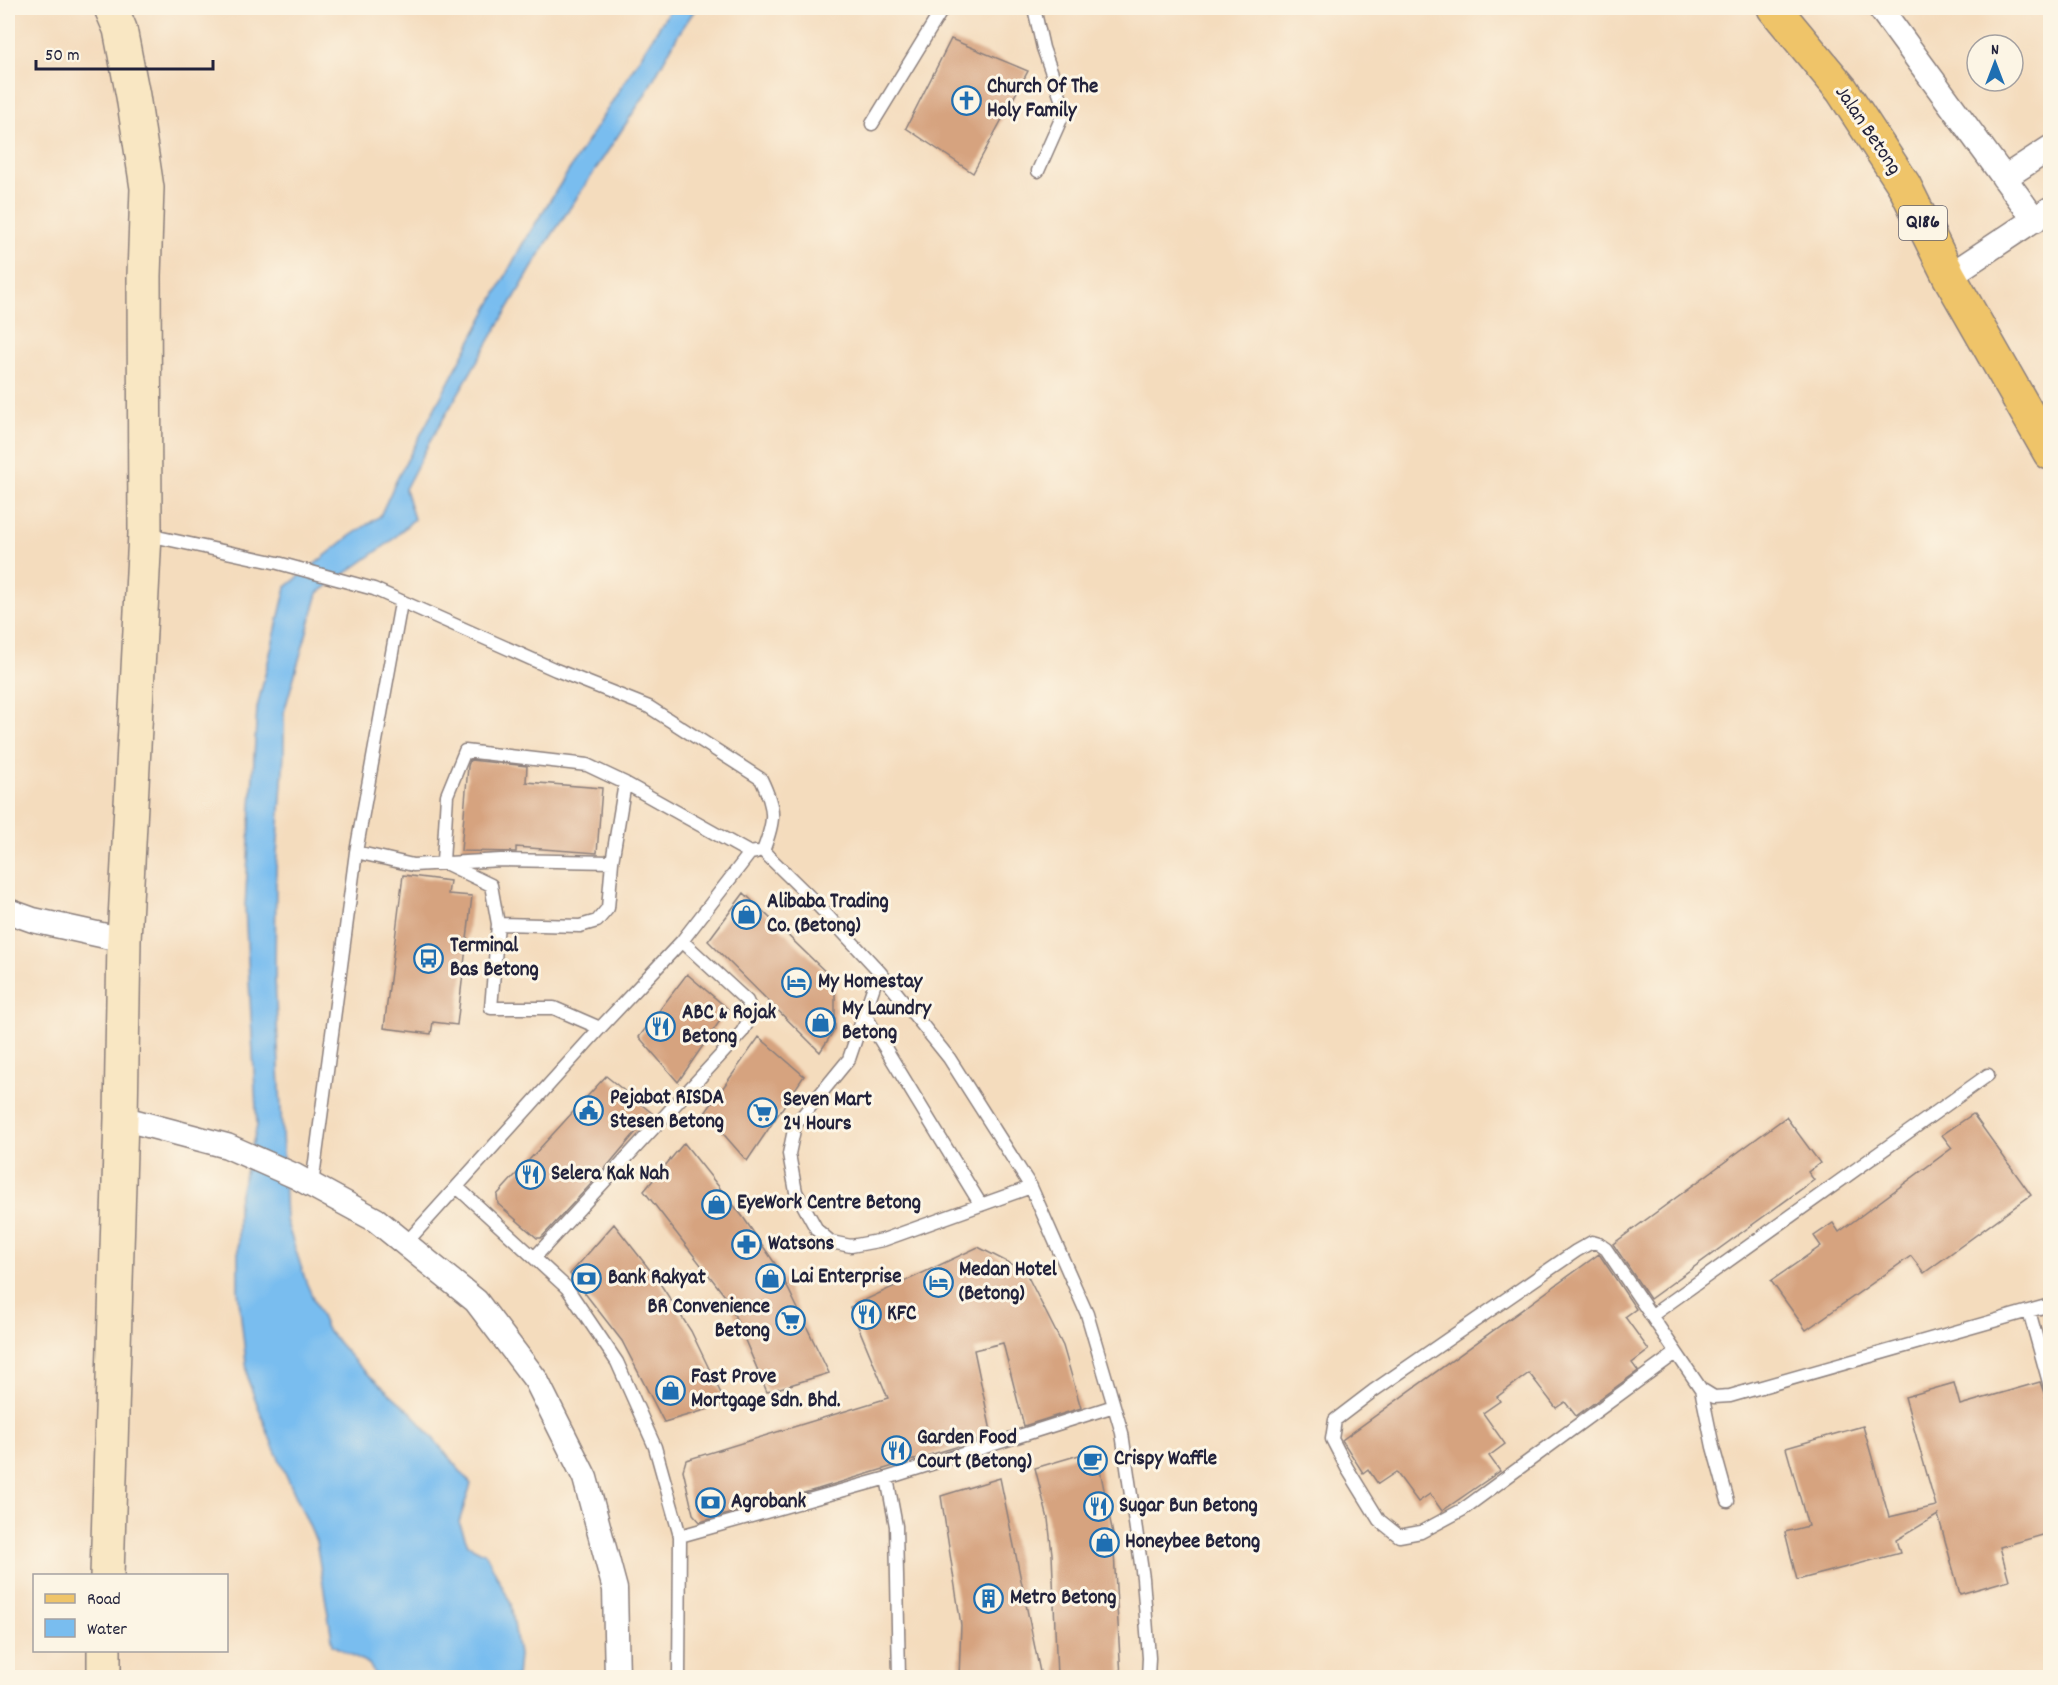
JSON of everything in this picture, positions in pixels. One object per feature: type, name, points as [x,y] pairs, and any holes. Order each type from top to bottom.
[{"type":"main road","name":"Jalan Betong","points":[[1774,8],[1842,90],[1904,185],[1950,276],[2050,453]]},
{"type":"street","points":[[107,1574],[124,940],[145,534],[144,276],[147,188],[134,96],[120,30],[111,8]]},
{"type":"street","points":[[1880,8],[2004,178],[2043,214],[1950,276]]},
{"type":"street","points":[[2004,178],[2050,148]]},
{"type":"street","points":[[8,911],[33,920],[124,940]]},
{"type":"street","points":[[121,1118],[227,1146],[303,1181],[376,1220],[476,1301],[536,1380],[585,1478],[615,1589],[617,1677]]},
{"type":"street","points":[[104,1652],[104,1677]]},
{"type":"lane","points":[[872,124],[943,8]]},
{"type":"lane","points":[[1034,8],[1043,48],[1065,110],[1038,171]]},
{"type":"lane","points":[[145,534],[278,563],[374,589],[401,603],[556,670],[649,707],[760,779],[770,799],[772,826],[756,852],[682,941],[600,1028],[406,1244]]},
{"type":"lane","points":[[303,1181],[356,852],[401,603]]},
{"type":"lane","points":[[443,862],[447,795],[465,751],[587,765],[756,852],[811,898],[879,970],[949,1058],[1031,1187],[1086,1314],[1122,1433],[1143,1578],[1149,1658],[1148,1677]]},
{"type":"lane","points":[[498,924],[580,926],[597,921],[608,908],[612,862],[625,783]]},
{"type":"lane","points":[[356,852],[413,865],[501,860],[612,862]]},
{"type":"lane","points":[[443,862],[491,885],[498,924],[491,1008],[554,1008],[600,1028]]},
{"type":"lane","points":[[534,1257],[742,1032],[749,1020],[752,1012],[747,1001],[682,941]]},
{"type":"lane","points":[[879,970],[849,1059],[795,1125],[789,1154],[796,1192],[817,1230],[831,1242],[851,1246],[883,1240],[1031,1187]]},
{"type":"lane","points":[[865,1015],[981,1205]]},
{"type":"lane","points":[[1651,1316],[1988,1075]]},
{"type":"lane","points":[[457,1187],[567,1288],[618,1362],[656,1447],[680,1536],[679,1677]]},
{"type":"lane","points":[[1676,1353],[1461,1510],[1421,1532],[1399,1536],[1379,1520],[1347,1468],[1332,1438],[1335,1420],[1373,1391],[1592,1242],[1606,1249],[1701,1389],[1713,1447],[1728,1501]]},
{"type":"lane","points":[[1701,1389],[1714,1396],[1730,1396],[2050,1305]]},
{"type":"lane","points":[[2029,1311],[2050,1386]]},
{"type":"lane","points":[[680,1536],[887,1478],[1114,1406]]},
{"type":"lane","points":[[887,1478],[896,1526],[899,1677]]},
{"type":"water","points":[[671,8],[696,8],[678,35],[643,98],[546,244],[429,443],[405,489],[414,519],[390,542],[318,593],[284,712],[284,754],[276,869],[275,978],[286,1220],[306,1282],[327,1330],[359,1366],[412,1413],[471,1484],[459,1522],[468,1545],[486,1554],[511,1604],[519,1655],[517,1677],[376,1677],[369,1664],[333,1645],[316,1541],[273,1446],[248,1380],[238,1291],[238,1201],[257,1126],[245,907],[257,708],[286,587],[350,536],[380,516],[397,479],[522,245]]},
{"type":"building","name":"Church Of The Holy Family","points":[[951,39],[1028,71],[973,173],[906,128]]},
{"type":"building","points":[[470,760],[527,766],[526,782],[602,788],[597,853],[516,847],[516,852],[461,851]]},
{"type":"building","name":"Terminal Bas Betong","points":[[403,875],[450,881],[448,894],[472,896],[457,1025],[433,1022],[431,1034],[384,1028]]},
{"type":"building","points":[[744,893],[835,981],[835,1029],[820,1052],[708,941]]},
{"type":"building","points":[[687,974],[728,1009],[678,1082],[639,1037]]},
{"type":"building","points":[[759,1037],[804,1076],[747,1161],[705,1113]]},
{"type":"building","points":[[606,1076],[652,1113],[603,1171],[541,1238],[537,1238],[498,1204],[497,1195]]},
{"type":"building","points":[[1973,1114],[2031,1195],[1924,1273],[1911,1256],[1806,1330],[1771,1281],[1821,1246],[1814,1236],[1833,1223],[1839,1232],[1952,1148],[1942,1135]]},
{"type":"building","points":[[1786,1117],[1820,1163],[1808,1172],[1814,1180],[1650,1299],[1613,1244]]},
{"type":"building","points":[[684,1143],[743,1217],[778,1268],[829,1373],[767,1392],[728,1300],[644,1191]]},
{"type":"building","points":[[614,1224],[657,1279],[691,1331],[726,1404],[664,1422],[622,1341],[570,1274]]},
{"type":"building","points":[[978,1247],[1025,1271],[1063,1346],[1081,1408],[1024,1426],[1003,1343],[974,1350],[992,1436],[700,1522],[693,1514],[683,1470],[686,1460],[888,1398],[850,1307]]},
{"type":"building","points":[[1599,1254],[1636,1309],[1625,1317],[1649,1350],[1632,1363],[1638,1371],[1576,1416],[1565,1402],[1556,1408],[1529,1373],[1497,1397],[1500,1401],[1483,1413],[1505,1444],[1489,1456],[1500,1471],[1442,1511],[1430,1494],[1418,1502],[1396,1472],[1378,1484],[1368,1469],[1363,1473],[1342,1440]]},
{"type":"building","points":[[2040,1382],[2050,1410],[2050,1533],[2000,1547],[2009,1580],[1960,1594],[1938,1515],[1896,1540],[1900,1553],[1797,1580],[1785,1532],[1808,1526],[1786,1448],[1863,1426],[1889,1517],[1936,1506],[1905,1397],[1954,1383],[1960,1405]]},
{"type":"building","points":[[1096,1450],[1113,1534],[1121,1677],[1057,1677],[1052,1554],[1048,1519],[1035,1468]]},
{"type":"building","name":"Metro Betong","points":[[1000,1478],[1041,1677],[959,1677],[961,1625],[941,1496]]},
{"type":"place","name":"Church Of The Holy Family","points":[[966,100]]},
{"type":"place","name":"Alibaba Trading Co. (Betong)","points":[[746,915]]},
{"type":"place","name":"Terminal Bas Betong","points":[[429,959]]},
{"type":"place","name":"My Homestay","points":[[797,983]]},
{"type":"place","name":"My Laundry Betong","points":[[821,1022]]},
{"type":"place","name":"ABC & Rojak Betong","points":[[661,1026]]},
{"type":"place","name":"Pejabat RISDA Stesen Betong","points":[[589,1111]]},
{"type":"place","name":"Seven Mart 24 Hours","points":[[762,1113]]},
{"type":"place","name":"Selera Kak Nah","points":[[530,1175]]},
{"type":"place","name":"EyeWork Centre Betong","points":[[716,1204]]},
{"type":"place","name":"Watsons","points":[[747,1245]]},
{"type":"place","name":"Lai Enterprise","points":[[770,1278]]},
{"type":"place","name":"Bank Rakyat","points":[[587,1279]]},
{"type":"place","name":"Medan Hotel (Betong)","points":[[938,1283]]},
{"type":"place","name":"KFC","points":[[866,1315]]},
{"type":"place","name":"BR Convenience Betong","points":[[791,1320]]},
{"type":"place","name":"Fast Prove Mortgage Sdn. Bhd.","points":[[670,1390]]},
{"type":"place","name":"Garden Food Court (Betong)","points":[[896,1451]]},
{"type":"place","name":"Crispy Waffle","points":[[1093,1460]]},
{"type":"place","name":"Agrobank","points":[[710,1503]]},
{"type":"place","name":"Sugar Bun Betong","points":[[1098,1507]]},
{"type":"place","name":"Honeybee Betong","points":[[1104,1543]]},
{"type":"place","name":"Metro Betong","points":[[989,1599]]}]
